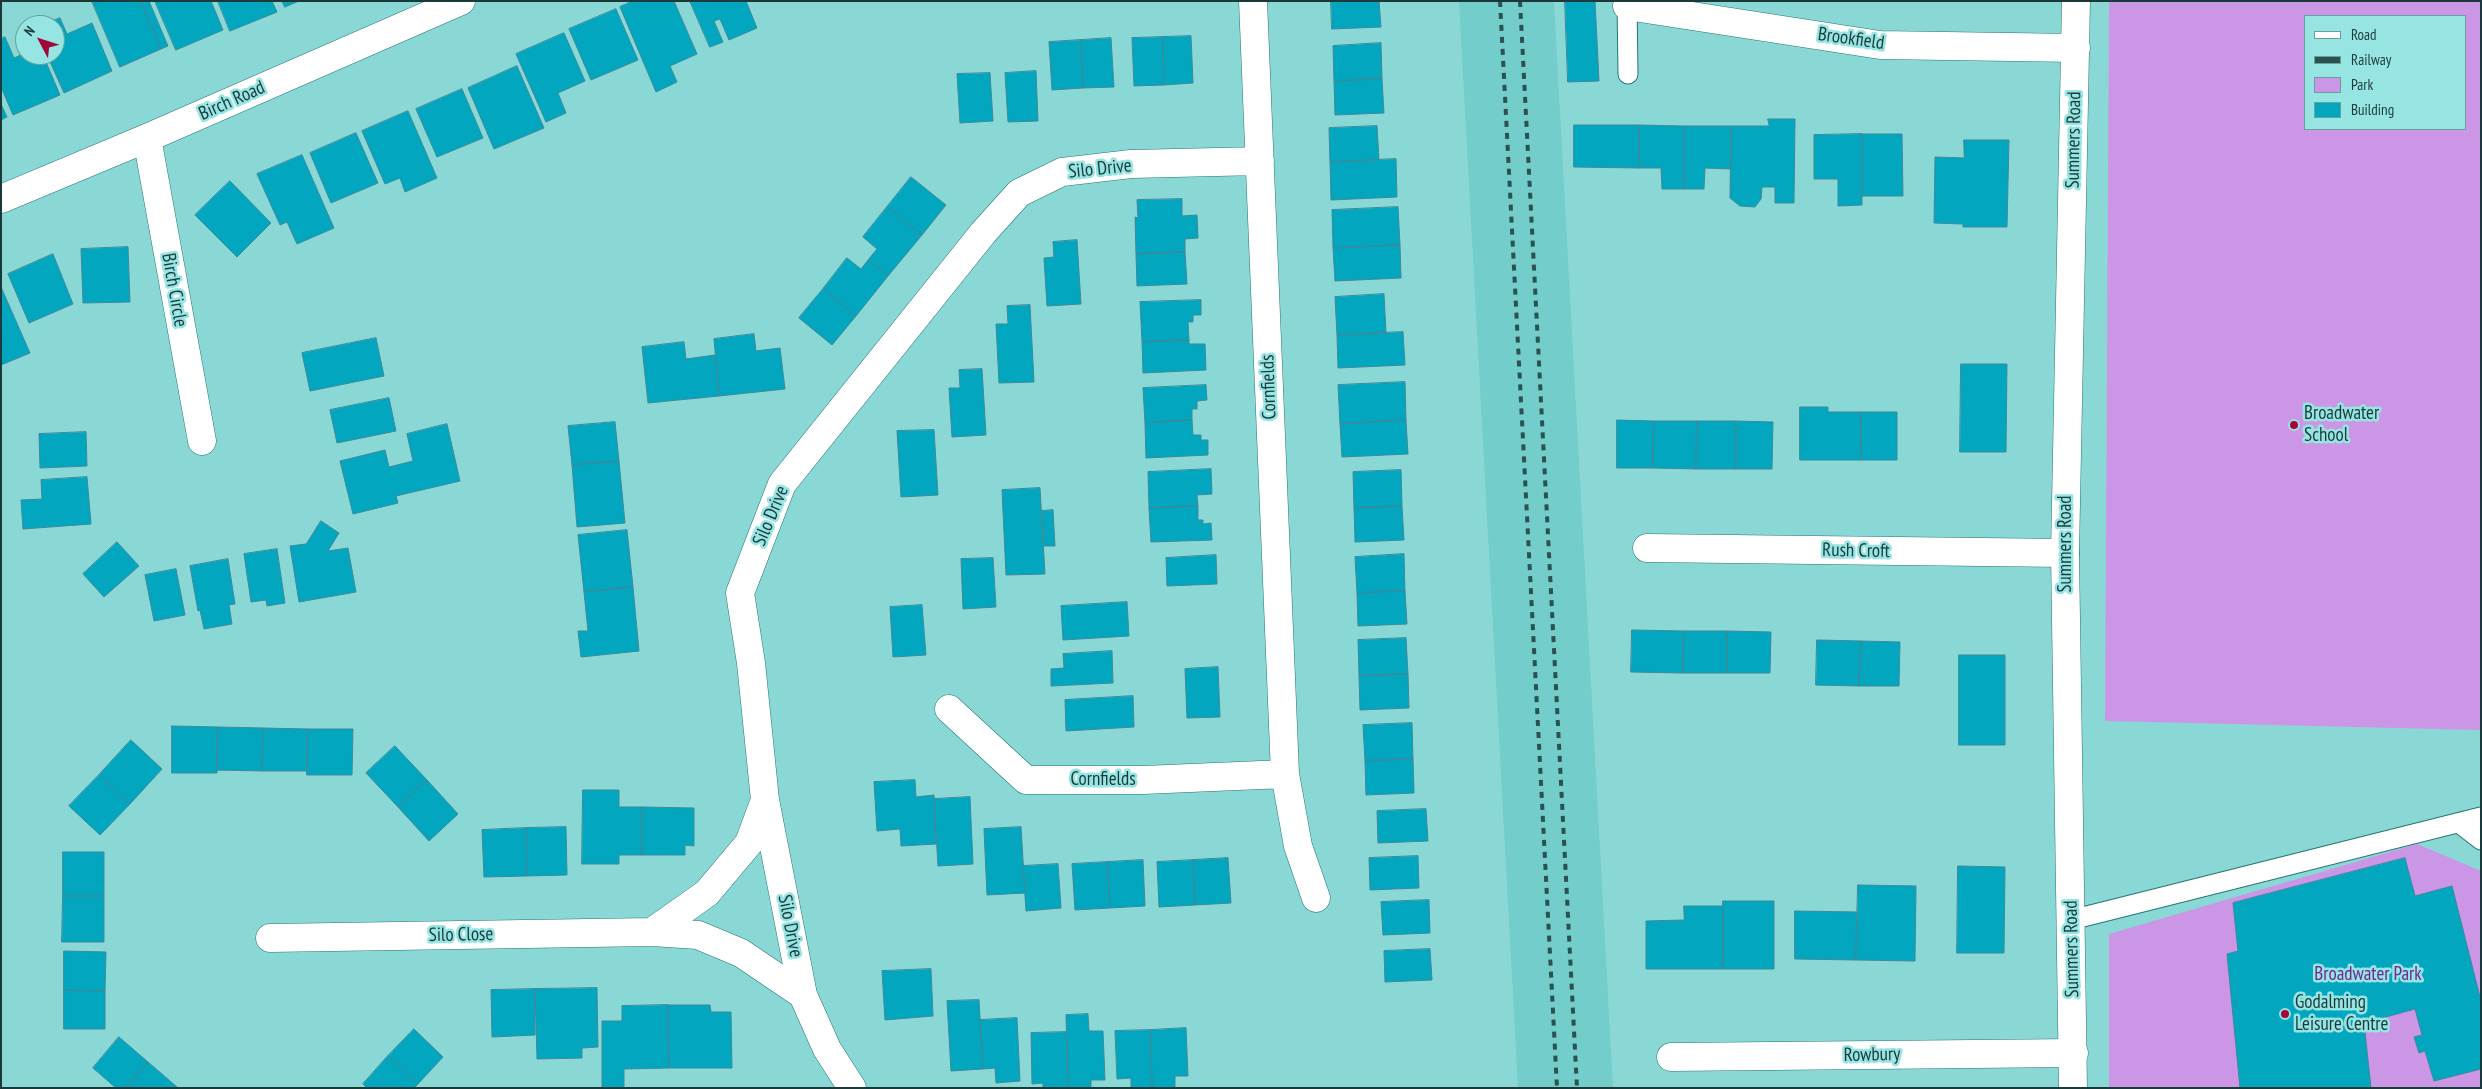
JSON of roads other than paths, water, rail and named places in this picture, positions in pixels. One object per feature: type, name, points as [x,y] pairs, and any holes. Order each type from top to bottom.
[{"type":"street","name":"Birch Road","points":[[1,199],[147,138],[461,1]]},
{"type":"street","name":"Cornfields","points":[[1253,1],[1285,774],[1298,846],[1316,898]]},
{"type":"street","name":"Summers Road","points":[[2073,1088],[2074,1053],[2065,553],[2076,1]]},
{"type":"street","name":"Brookfield","points":[[1627,4],[1880,45],[2076,48]]},
{"type":"street","name":"Birch Circle","points":[[147,138],[202,441]]},
{"type":"street","name":"Silo Drive","points":[[852,1088],[827,1048],[803,995],[765,800],[751,663],[740,593],[782,484],[983,233],[1018,193],[1062,172],[1131,164],[1260,161]]},
{"type":"street","name":"Rush Croft","points":[[1647,548],[2065,553]]},
{"type":"street","name":"Cornfields","points":[[949,709],[1026,780],[1143,780],[1285,774]]},
{"type":"street","points":[[652,932],[707,893],[749,843],[765,800]]},
{"type":"street","name":"Silo Close","points":[[270,938],[652,932],[698,935],[741,953],[803,995]]},
{"type":"street","name":"Rowbury","points":[[1671,1057],[2074,1053]]},
{"type":"lane","points":[[1627,4],[1628,74]]},
{"type":"lane","points":[[2071,920],[2481,817]]},
{"type":"lane","points":[[2459,823],[2481,840]]},
{"type":"railway","points":[[1500,1],[1557,1088]]},
{"type":"railway","points":[[1520,1],[1577,1088]]},
{"type":"place","name":"Broadwater School","points":[[2294,425]]},
{"type":"place","name":"Godalming Leisure Centre","points":[[2285,1014]]},
{"type":"park label","name":"Broadwater Park","points":[[2368,975]]}]
